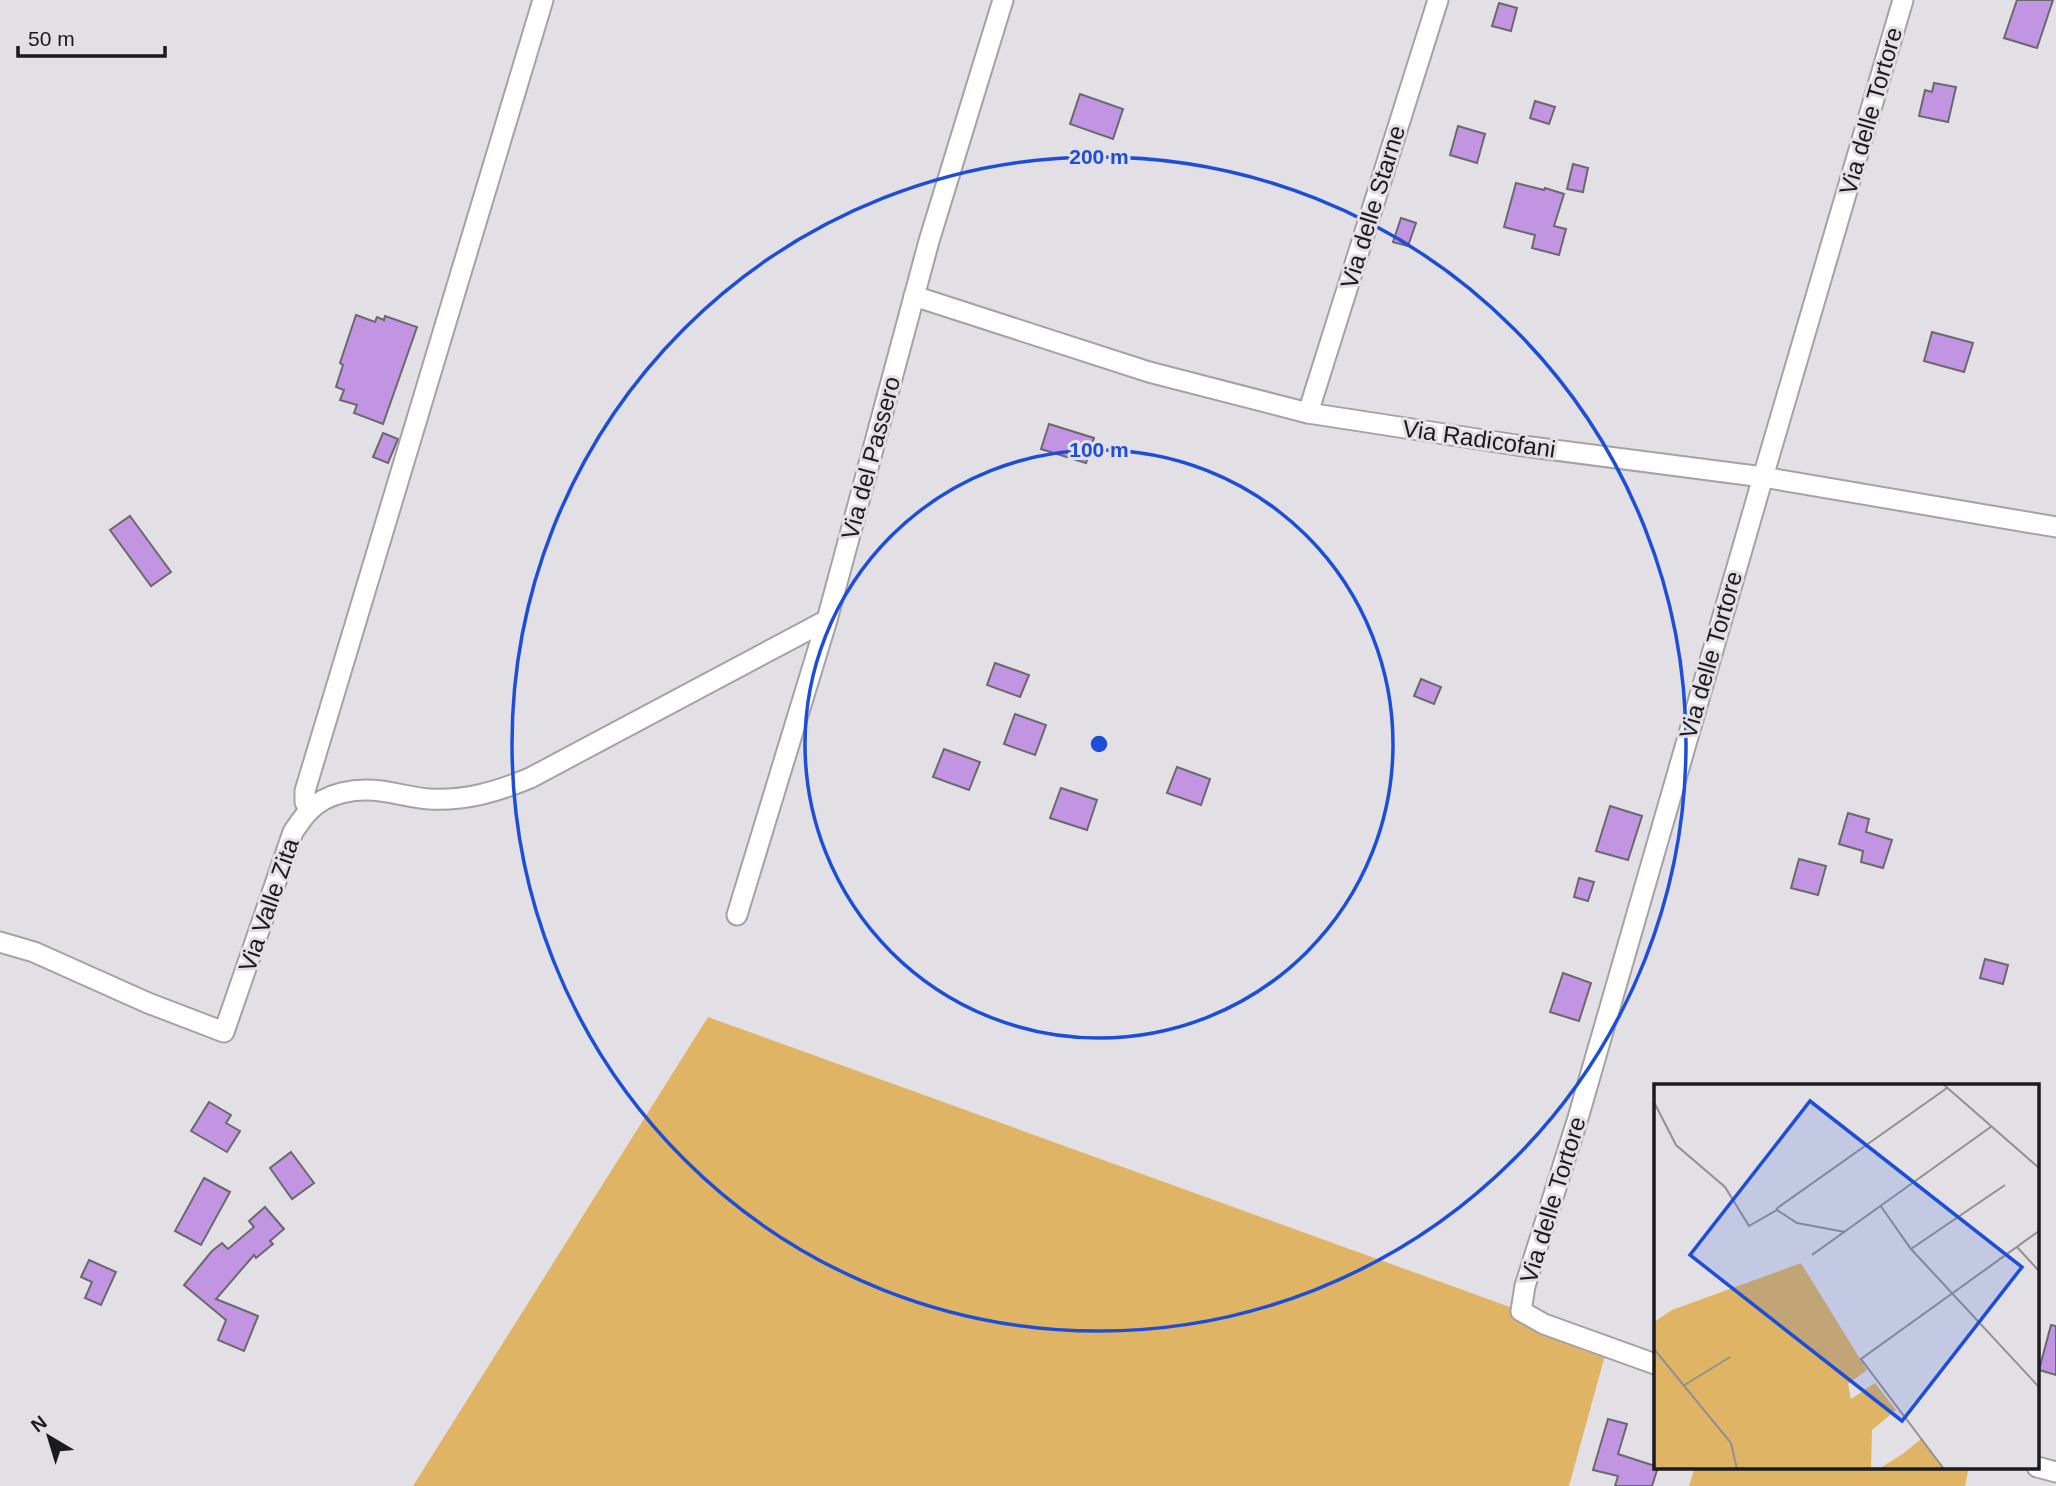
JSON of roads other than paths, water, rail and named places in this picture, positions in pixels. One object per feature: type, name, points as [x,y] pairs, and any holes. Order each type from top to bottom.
[{"type":"street","points":[[309,811],[305,802],[305,791],[543,0]]},
{"type":"street","name":"Via del Passero","points":[[737,915],[827,620],[929,242],[1003,0]]},
{"type":"street","name":"Via delle Starne","points":[[1308,413],[1438,0]]},
{"type":"street","name":"Via delle Tortore","points":[[1654,1364],[1544,1324],[1521,1311],[1525,1286],[1578,1118],[1903,0]]},
{"type":"street","name":"Via Radicofani","points":[[914,296],[1149,372],[1308,413],[1516,445],[1763,477],[2056,527]]},
{"type":"street","name":"Via Valle Zita","points":[[0,942],[34,952],[148,1003],[224,1032],[293,832],[309,811],[330,796],[352,790],[377,790],[427,799],[461,799],[497,792],[530,778],[827,620]]},
{"type":"street","points":[[2038,1467],[2056,1472]]}]
